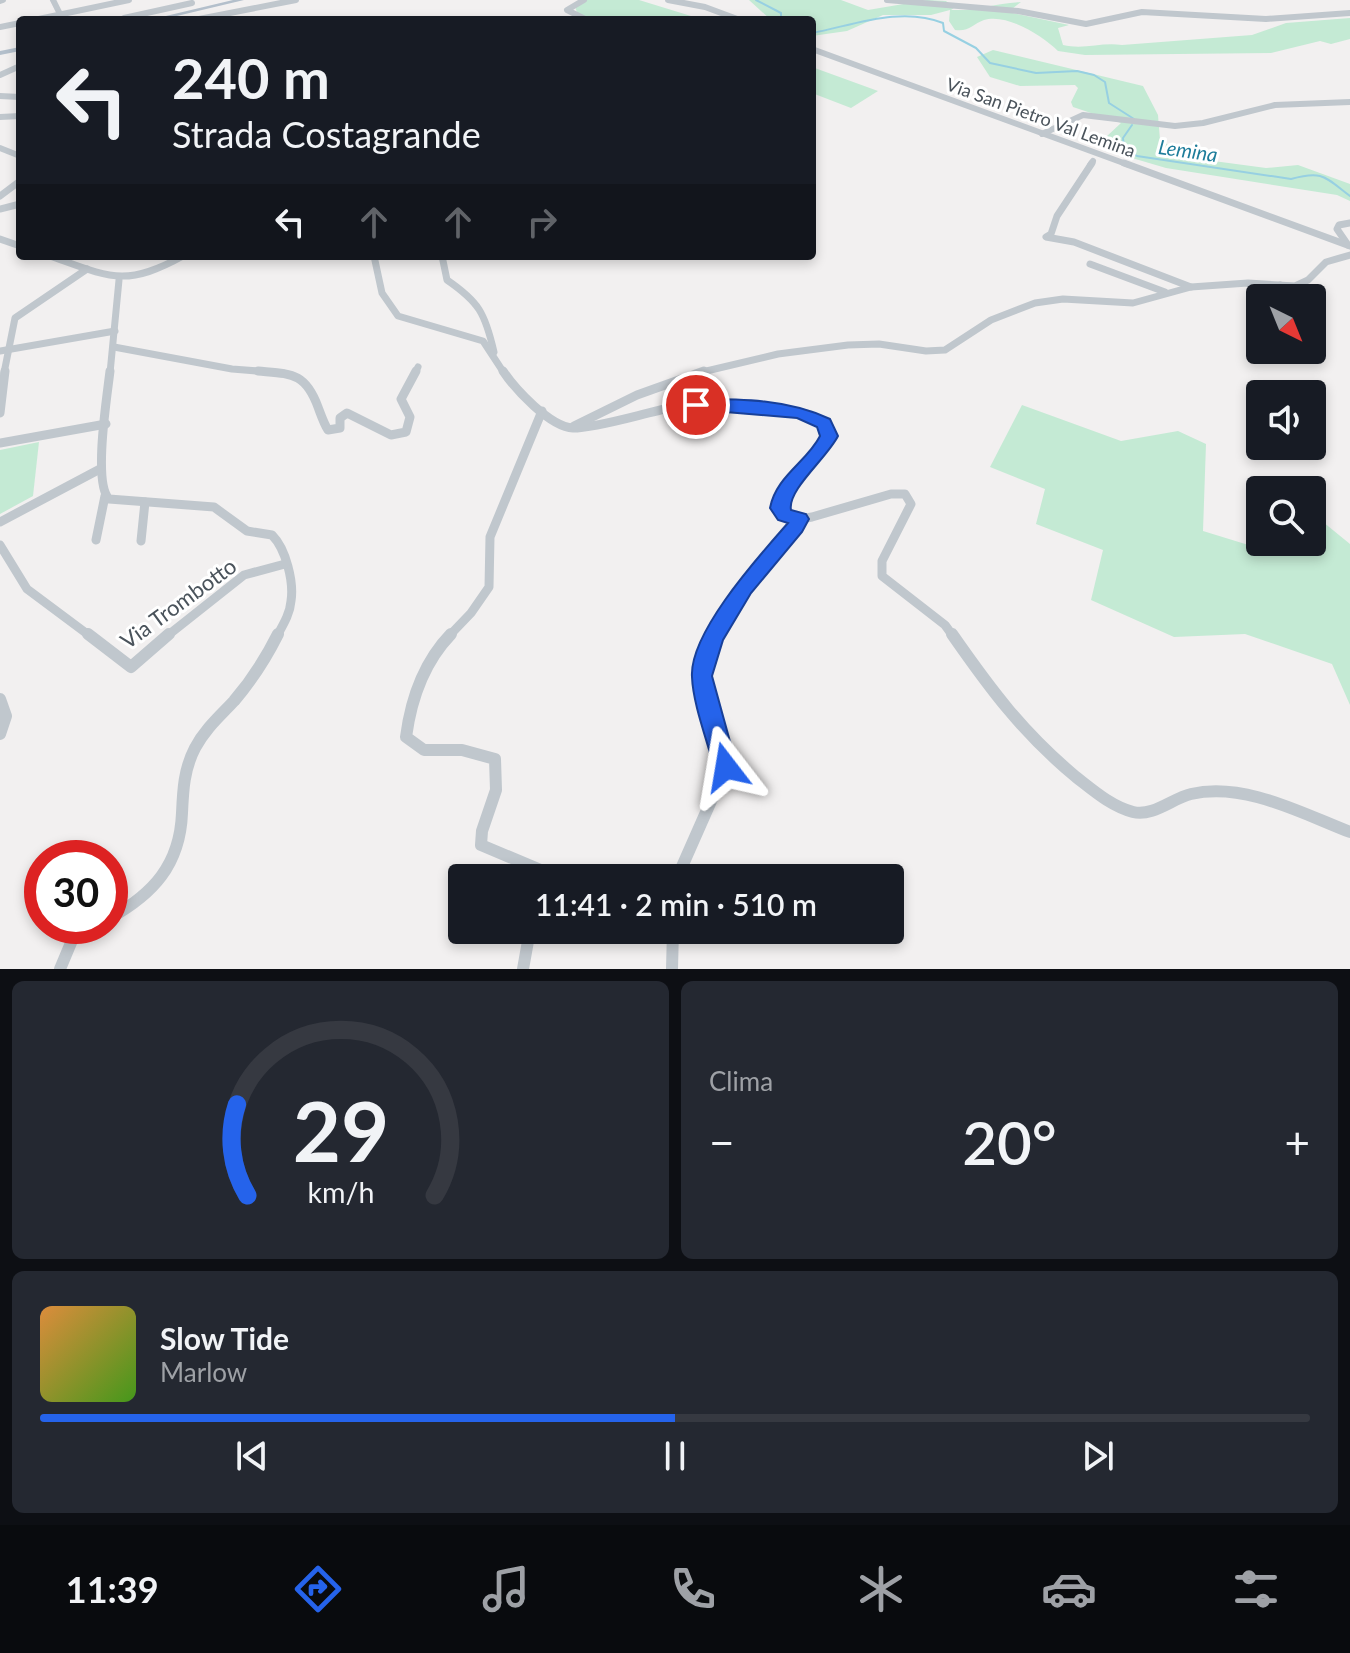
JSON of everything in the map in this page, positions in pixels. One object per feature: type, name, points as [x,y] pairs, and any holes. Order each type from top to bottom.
[{"type":"main road","points":[[171,16],[240,0]]},
{"type":"street","points":[[53,0],[60,14]]},
{"type":"street","points":[[51,16],[129,0]]},
{"type":"street","points":[[138,16],[192,3],[187,0]]},
{"type":"street","points":[[240,0],[245,10]]},
{"type":"street","points":[[214,16],[296,0]]},
{"type":"street","points":[[579,16],[567,10],[584,0]]},
{"type":"street","points":[[668,0],[727,16]]},
{"type":"street","points":[[689,4],[698,0]]},
{"type":"street","points":[[887,0],[1018,11],[1086,24],[1142,12],[1266,19],[1350,13]]},
{"type":"street","name":"Via San Pietro Val Lemina","points":[[816,50],[1349,249]]},
{"type":"street","points":[[0,75],[16,68]]},
{"type":"street","points":[[8,72],[16,73]]},
{"type":"street","points":[[1042,134],[1077,117],[1105,116],[1145,124],[1203,123],[1265,107],[1350,102]]},
{"type":"street","points":[[1093,161],[1057,216],[1051,234],[1046,237],[1074,242],[1191,287]]},
{"type":"street","points":[[1300,284],[1326,262],[1349,249],[1337,229],[1339,225],[1350,223]]},
{"type":"street","points":[[61,260],[119,280],[148,274],[175,260]]},
{"type":"street","points":[[375,260],[382,293],[398,316],[416,324],[483,341],[510,385],[542,411],[571,428],[696,405],[773,408],[811,415],[824,424],[828,441],[793,479],[781,498],[780,508],[784,515],[800,519],[891,494],[905,494],[910,498],[908,512],[882,561],[882,576],[945,625],[1007,712],[1047,753],[1104,799],[1123,810],[1136,813],[1159,808],[1191,794],[1233,793],[1265,799],[1350,832]]},
{"type":"street","points":[[441,260],[443,276],[473,298],[495,357]]},
{"type":"street","points":[[1090,264],[1165,292]]},
{"type":"street","points":[[0,413],[3,350],[17,315],[87,269]]},
{"type":"street","points":[[96,540],[105,496],[100,469],[119,280]]},
{"type":"street","points":[[571,428],[630,399],[751,360],[863,345],[937,352],[1004,313],[1035,303],[1063,299],[1133,303],[1191,287],[1264,284]]},
{"type":"street","points":[[3,350],[115,331]]},
{"type":"street","points":[[114,347],[232,369],[302,377],[319,407],[326,429],[334,432],[342,426],[340,418],[347,413],[391,435],[406,432],[410,417],[401,399],[418,367]]},
{"type":"street","points":[[526,864],[481,845],[482,831],[496,790],[495,759],[463,750],[427,751],[413,747],[406,737],[406,728],[432,654],[463,622],[489,587],[490,537],[542,411]]},
{"type":"street","points":[[0,443],[106,424]]},
{"type":"street","points":[[0,522],[100,469]]},
{"type":"street","points":[[105,496],[220,509],[247,531],[272,535],[281,547],[292,593],[290,609],[261,661],[235,700],[207,728],[187,763],[181,791],[182,817],[173,862],[159,885],[128,909]]},
{"type":"street","points":[[141,541],[145,502]]},
{"type":"street","points":[[683,864],[726,767],[702,676],[713,638],[744,588],[800,519]]},
{"type":"street","name":"Via Trombotto","points":[[0,545],[27,589],[131,667],[223,589],[244,575],[285,564]]},
{"type":"street","points":[[0,699],[4,703],[6,722],[0,734]]},
{"type":"street","points":[[60,969],[70,944]]},
{"type":"street","points":[[523,969],[527,944]]},
{"type":"street","points":[[672,969],[673,944]]},
{"type":"green space","points":[[587,0],[639,0],[691,16],[578,16],[575,6]]},
{"type":"green space","points":[[749,0],[841,0],[868,10],[927,0],[946,1],[954,8],[951,10],[1021,2],[1008,12],[1069,25],[1058,28],[1063,45],[1071,46],[1252,35],[1286,23],[1350,18],[1350,39],[1331,44],[1320,41],[1271,53],[1085,55],[1058,51],[1034,33],[1003,20],[984,20],[967,29],[955,30],[949,21],[950,10],[931,15],[883,15],[847,31],[816,35],[816,16],[767,16]]},
{"type":"green space","points":[[993,50],[1143,86],[1158,115],[1160,140],[1191,158],[1266,168],[1298,165],[1350,184],[1350,201],[1337,195],[1166,168],[1132,158],[1116,149],[1106,137],[1121,123],[1073,107],[1071,102],[1078,88],[1075,85],[1020,86],[990,77],[977,57]]},
{"type":"green space","points":[[816,68],[878,91],[851,108],[816,95]]},
{"type":"green space","points":[[1022,405],[1121,441],[1178,431],[1206,444],[1203,531],[1246,544],[1246,556],[1326,556],[1326,524],[1350,544],[1350,705],[1332,664],[1245,634],[1174,637],[1091,600],[1103,550],[1036,524],[1045,489],[990,467]]},
{"type":"green space","points":[[39,442],[33,496],[0,514],[0,450]]},
{"type":"waterway","name":"Lemina","points":[[756,0],[781,13],[781,16]]},
{"type":"waterway","name":"Lemina","points":[[816,32],[878,19],[927,18],[943,23],[944,31],[976,48],[990,63],[1036,73],[1077,71],[1094,75],[1105,82],[1109,103],[1134,119]]},
{"type":"waterway","name":"Lemina","points":[[1132,125],[1123,138],[1124,148],[1137,156],[1291,179],[1317,175],[1350,196]]},
{"type":"route","points":[[696,405],[736,405],[801,412],[824,424],[829,436],[822,450],[793,479],[781,498],[780,508],[784,515],[800,519],[796,527],[744,588],[713,638],[702,676],[726,767]]}]
